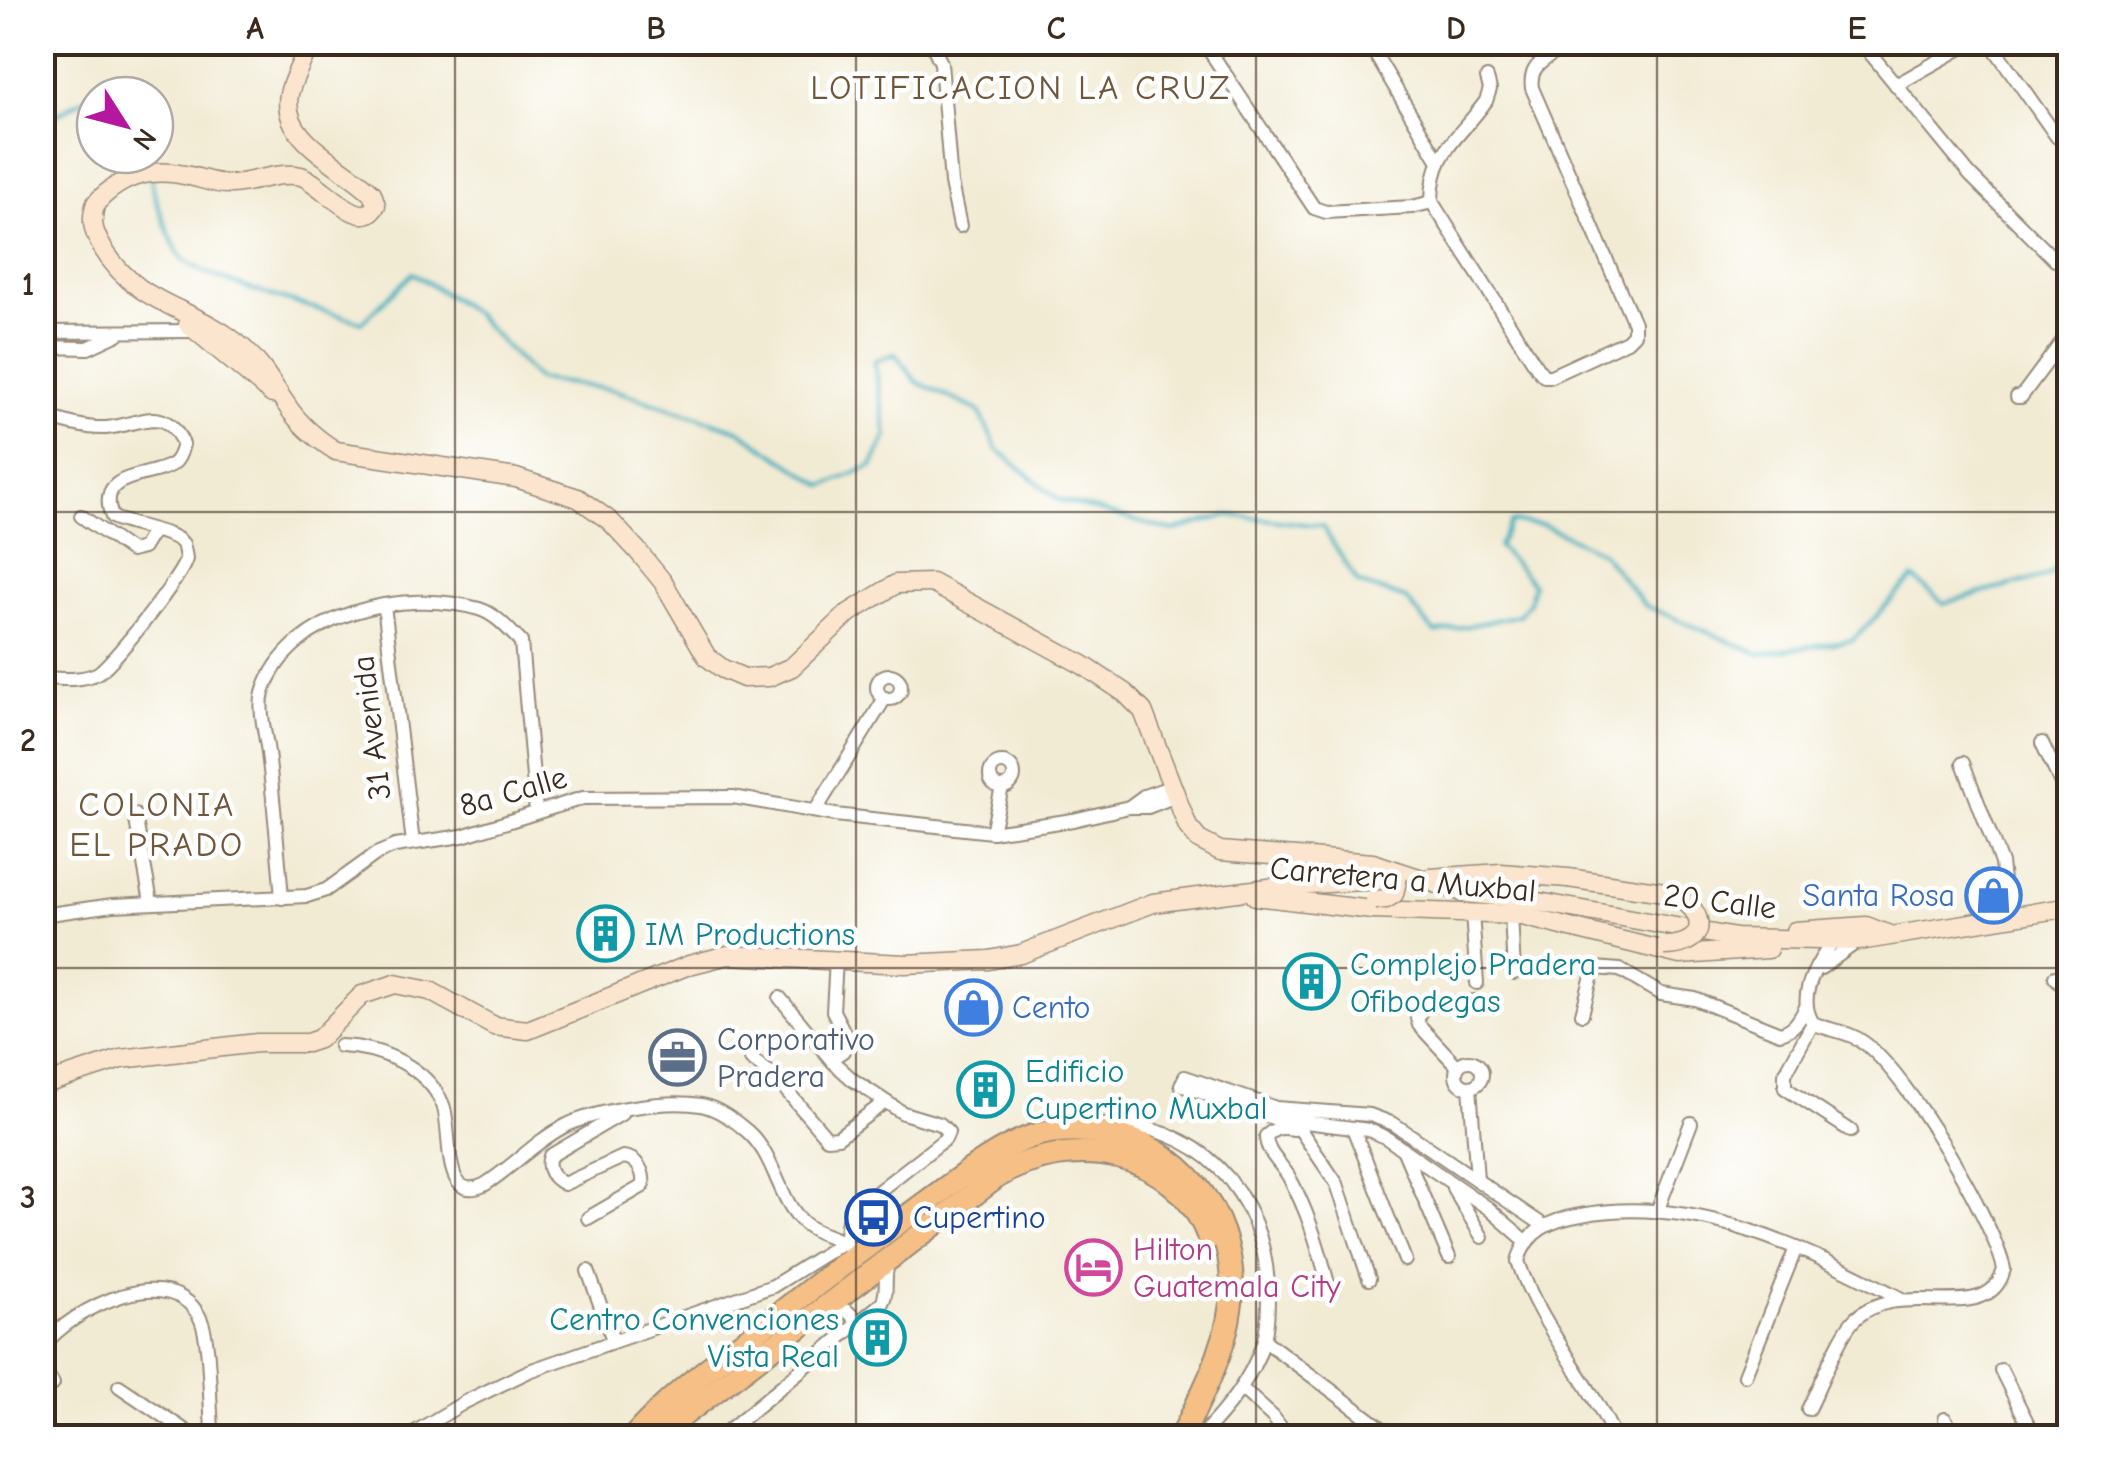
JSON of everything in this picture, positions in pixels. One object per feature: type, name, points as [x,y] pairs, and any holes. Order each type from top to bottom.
[{"type":"highway","points":[[633,1438],[851,1247],[987,1158],[1034,1135],[1085,1130],[1147,1145],[1187,1174],[1216,1214],[1231,1268],[1230,1309],[1220,1353],[1181,1438]]},
{"type":"highway","points":[[653,1438],[824,1304],[998,1176],[1039,1156],[1088,1152],[1112,1154],[1166,1177],[1203,1220],[1219,1272],[1216,1318],[1202,1362],[1167,1438]]},
{"type":"highway","points":[[666,1438],[718,1386]]},
{"type":"main road","points":[[311,44],[289,97],[292,125],[367,188],[374,197],[374,210],[366,216],[354,212],[313,181],[300,176],[226,184],[152,171],[129,178],[96,203],[92,226],[120,272],[139,291],[223,339],[318,440],[336,452],[516,478],[578,498],[610,521],[638,550],[663,582],[707,657],[744,678],[770,677],[792,667],[850,612],[896,584],[932,583],[1083,665],[1125,693],[1143,711],[1188,827],[1199,840],[1213,849],[1236,854],[1359,862],[1385,881]]},
{"type":"main road","points":[[174,310],[198,331],[223,339]]},
{"type":"main road","points":[[1425,878],[1500,872],[1568,878],[1676,895],[1694,906],[1699,919],[1688,942],[1664,946],[1548,914],[1514,915]]},
{"type":"main road","name":"20 Calle","points":[[1385,881],[1425,878],[1465,892],[1736,938],[1832,942],[2070,907]]},
{"type":"main road","name":"Carretera a Muxbal","points":[[42,1085],[121,1059],[257,1043],[307,1043],[319,1039],[362,995],[395,984],[430,991],[494,1026],[528,1030],[705,960],[750,955],[905,964],[989,960],[1021,954],[1153,903],[1306,884],[1385,881]]},
{"type":"main road","points":[[1487,887],[1726,929],[1760,932],[1866,926],[1892,936]]},
{"type":"main road","name":"Carretera a Muxbal","points":[[1230,893],[1372,910],[1514,915],[1680,955],[1767,949],[1806,941]]},
{"type":"street","points":[[931,42],[941,63],[951,183],[960,226]]},
{"type":"street","points":[[1368,42],[1438,160]]},
{"type":"street","points":[[1487,78],[1490,89],[1486,101],[1438,160],[1432,178],[1432,202],[1544,376],[1551,376],[1627,341],[1634,334],[1634,323],[1532,88],[1530,76],[1534,67],[1566,42]]},
{"type":"street","points":[[1860,42],[1970,176],[2055,260]]},
{"type":"street","points":[[1896,85],[1972,42]]},
{"type":"street","points":[[1990,42],[2065,138]]},
{"type":"street","points":[[1209,50],[1314,208],[1326,212],[1412,207],[1432,202]]},
{"type":"street","points":[[42,332],[198,331]]},
{"type":"street","points":[[2017,397],[2021,397],[2070,331]]},
{"type":"street","points":[[42,347],[88,348],[120,333]]},
{"type":"street","points":[[42,414],[105,428],[135,420],[162,419],[175,426],[183,444],[179,457],[172,465],[125,479],[113,488],[108,505],[112,517],[172,536],[183,544],[186,558],[178,577],[98,674],[42,678]]},
{"type":"street","points":[[81,516],[131,551],[143,548],[152,531]]},
{"type":"street","points":[[282,898],[262,696],[277,662],[305,636],[343,614],[384,605],[429,602],[482,610],[521,642],[536,810]]},
{"type":"street","name":"31 Avenida","points":[[384,605],[412,843]]},
{"type":"street","points":[[816,810],[886,698]]},
{"type":"street","points":[[2042,743],[2070,802]]},
{"type":"street","points":[[1963,763],[2001,863],[2007,917]]},
{"type":"street","points":[[992,832],[1002,786]]},
{"type":"street","name":"8a Calle","points":[[42,915],[151,902],[282,898],[326,890],[376,854],[412,843],[462,836],[583,798],[720,797],[835,815],[992,832],[1129,807],[1148,807],[1174,791]]},
{"type":"street","points":[[135,815],[151,902]]},
{"type":"street","points":[[1472,913],[1477,984]]},
{"type":"street","points":[[1514,915],[1514,973]]},
{"type":"street","points":[[1815,973],[1836,954],[1859,941]]},
{"type":"street","points":[[1582,1014],[1594,968],[1603,966],[1620,970],[1660,994],[1695,999],[1780,1032],[1788,1031],[1806,1007],[1808,990],[1832,942]]},
{"type":"street","points":[[831,1059],[843,1051],[847,1038],[833,1011],[836,960]]},
{"type":"street","points":[[2056,977],[2070,992]]},
{"type":"street","points":[[780,998],[853,1080],[903,1113],[940,1124],[948,1135],[856,1208],[848,1220],[851,1247]]},
{"type":"street","points":[[1470,1087],[1457,1080],[1458,1067],[1417,1018],[1424,1006],[1433,1003],[1476,1001]]},
{"type":"street","points":[[1806,1007],[1813,1023],[1864,1042],[1902,1081],[1972,1197],[2004,1269],[1992,1294],[1981,1298],[1900,1298],[1856,1317],[1808,1409]]},
{"type":"street","points":[[1813,1023],[1785,1074],[1786,1088],[1851,1131]]},
{"type":"street","points":[[340,1046],[382,1052],[400,1060],[442,1102],[452,1168],[457,1183],[464,1189],[473,1190],[504,1173],[565,1126],[601,1113],[677,1103],[705,1105],[749,1133],[770,1157],[788,1200],[804,1223],[851,1247]]},
{"type":"street","points":[[751,1059],[784,1086],[827,1138],[838,1137],[885,1102]]},
{"type":"street","points":[[1458,1067],[1470,1061],[1480,1068],[1481,1080],[1470,1087]]},
{"type":"street","points":[[1369,1279],[1337,1184],[1298,1126],[1181,1085],[1185,1076],[1276,1108],[1335,1119],[1385,1136],[1488,1208],[1526,1241]]},
{"type":"street","points":[[1470,1087],[1476,1179]]},
{"type":"street","points":[[588,1218],[643,1186],[638,1163],[623,1157],[564,1184],[550,1171],[550,1156],[628,1110]]},
{"type":"street","points":[[1330,1292],[1320,1248],[1288,1176],[1266,1144],[1266,1136],[1280,1126],[1370,1115],[1394,1124],[1543,1225]]},
{"type":"street","points":[[1658,1209],[1691,1123]]},
{"type":"street","points":[[1051,1132],[1131,1124],[1154,1130],[1197,1150],[1224,1171],[1242,1193],[1264,1246],[1268,1296],[1264,1340],[1241,1388],[1199,1438]]},
{"type":"street","points":[[1353,1128],[1405,1260]]},
{"type":"street","points":[[1402,1148],[1449,1257]]},
{"type":"street","points":[[1449,1182],[1482,1237]]},
{"type":"street","points":[[1615,1438],[1603,1411],[1527,1289],[1518,1261],[1526,1241],[1543,1225],[1596,1212],[1658,1209],[1700,1216],[1796,1248],[1900,1298]]},
{"type":"street","points":[[405,1438],[500,1384],[613,1340],[773,1286],[851,1247]]},
{"type":"street","points":[[1745,1375],[1796,1248]]},
{"type":"street","points":[[719,1438],[885,1299],[884,1277],[892,1253]]},
{"type":"street","points":[[588,1271],[613,1340]]},
{"type":"street","points":[[42,1348],[67,1324],[99,1303],[140,1293],[172,1292],[193,1306],[203,1324],[213,1438]]},
{"type":"street","points":[[824,1304],[847,1311],[858,1321]]},
{"type":"street","points":[[1264,1340],[1394,1438]]},
{"type":"street","points":[[42,1366],[53,1384]]},
{"type":"street","points":[[2001,1370],[2035,1438]]},
{"type":"street","points":[[119,1386],[196,1438]]},
{"type":"street","points":[[1241,1388],[1274,1417],[1290,1438]]},
{"type":"street","points":[[1274,1417],[1281,1438]]},
{"type":"street","points":[[1945,1419],[1956,1438]]},
{"type":"waterway","points":[[42,123],[75,104]]},
{"type":"waterway","points":[[151,179],[177,251],[193,266],[266,294],[362,322],[413,273],[474,313],[537,379],[614,390],[738,430],[824,486],[872,466],[887,436],[874,361],[895,354],[917,382],[979,411],[997,449],[1059,500],[1173,531],[1228,515],[1322,526],[1358,583],[1406,599],[1435,633],[1519,615],[1529,603],[1533,584],[1498,546],[1511,522],[1543,525],[1601,552],[1644,605],[1759,654],[1853,640],[1913,578],[1944,603],[2046,576],[2070,560]]},
{"type":"place","name":"Santa Rosa","points":[[1994,895]]},
{"type":"place","name":"IM Productions","points":[[606,934]]},
{"type":"place","name":"Complejo Pradera Ofibodegas","points":[[1311,982]]},
{"type":"place","name":"Cento","points":[[973,1007]]},
{"type":"place","name":"Corporativo Pradera","points":[[678,1057]]},
{"type":"place","name":"Edificio Cupertino Muxbal","points":[[986,1089]]},
{"type":"place","name":"Cupertino","points":[[874,1217]]},
{"type":"place","name":"Hilton Guatemala City","points":[[1094,1267]]},
{"type":"place","name":"Centro Convenciones Vista Real","points":[[878,1337]]},
{"type":"district","name":"LOTIFICACION LA CRUZ","points":[[1021,87]]},
{"type":"district","name":"COLONIA EL PRADO","points":[[157,824]]}]
